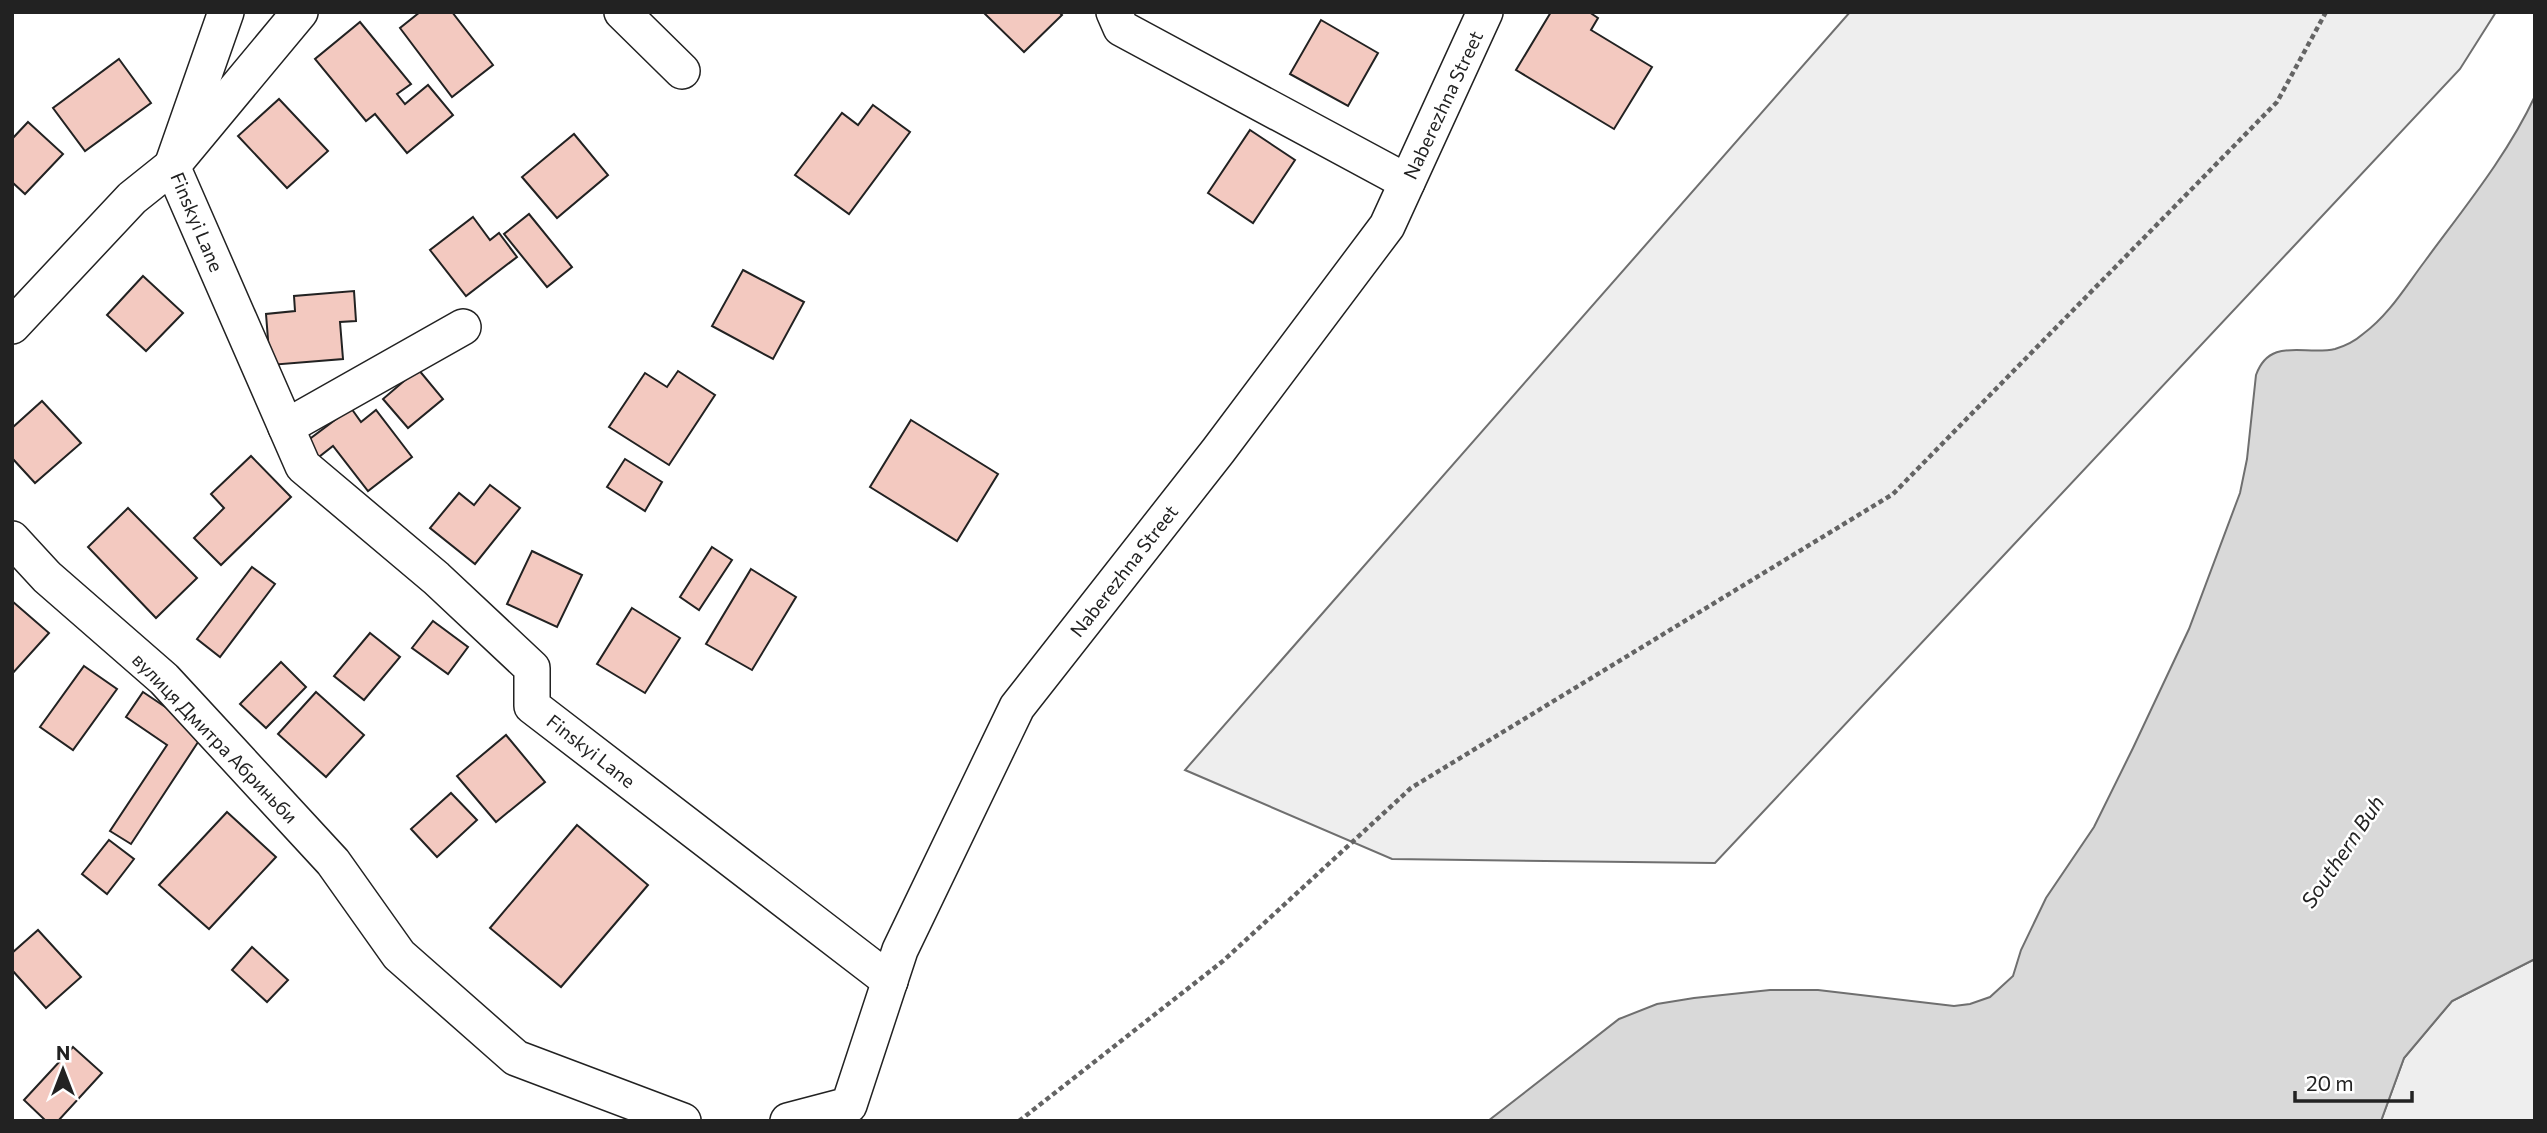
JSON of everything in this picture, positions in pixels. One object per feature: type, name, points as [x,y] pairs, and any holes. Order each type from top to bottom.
[{"type":"street","name":"Finskyi Lane","points":[[226,12],[172,166],[303,467],[436,579],[532,668],[532,706],[890,981]]},
{"type":"street","points":[[12,326],[131,198],[172,166],[300,12]]},
{"type":"street","points":[[622,12],[682,71]]},
{"type":"street","points":[[1114,12],[1121,28],[1408,182]]},
{"type":"street","name":"Naberezhna Street","points":[[788,1121],[849,1105],[900,950],[1017,707],[1218,451],[1387,226],[1477,15]]},
{"type":"street","points":[[286,427],[463,327]]},
{"type":"street","name":"вулиця Дмитра Абриньби","points":[[12,539],[47,576],[164,679],[333,862],[399,955],[516,1058],[683,1121]]},
{"type":"path","points":[[1019,1121],[1223,961],[1410,788],[1893,494],[2277,102],[2326,12]]},
{"type":"shaded area","points":[[1850,12],[2496,12],[2460,69],[1715,863],[1392,859],[1185,770]]},
{"type":"shaded area","points":[[2535,959],[2535,1121],[2381,1121],[2404,1058],[2452,1001]]},
{"type":"water","name":"Southern Buh","points":[[2535,96],[2535,959],[2452,1001],[2404,1058],[2381,1121],[1488,1121],[1619,1019],[1657,1004],[1770,990],[1818,990],[1954,1006],[1990,997],[2013,976],[2021,950],[2046,898],[2094,827],[2189,629],[2240,493],[2247,459],[2256,375],[2262,363],[2279,351],[2335,349],[2360,337],[2381,318],[2484,181]]},
{"type":"building","points":[[420,12],[452,12],[493,65],[452,97],[400,28]]},
{"type":"building","points":[[983,12],[1059,12],[1062,15],[1024,52]]},
{"type":"building","points":[[1551,12],[1589,12],[1598,18],[1591,30],[1652,67],[1614,129],[1516,70]]},
{"type":"building","points":[[1321,20],[1378,53],[1348,106],[1290,74]]},
{"type":"building","points":[[360,22],[411,84],[397,94],[405,104],[428,85],[453,115],[407,153],[375,114],[366,121],[315,59]]},
{"type":"building","points":[[119,59],[151,103],[85,151],[53,108]]},
{"type":"building","points":[[279,99],[328,151],[287,188],[238,136]]},
{"type":"building","points":[[873,105],[910,132],[849,214],[795,175],[842,113],[858,125]]},
{"type":"building","points":[[28,122],[63,154],[25,194],[12,182],[12,139]]},
{"type":"building","points":[[1250,130],[1295,160],[1253,223],[1208,193]]},
{"type":"building","points":[[574,134],[608,175],[557,218],[522,177]]},
{"type":"building","points":[[529,214],[572,267],[547,287],[504,234]]},
{"type":"building","points":[[473,217],[490,240],[499,233],[517,257],[466,296],[430,250]]},
{"type":"building","points":[[743,270],[804,302],[773,359],[712,326]]},
{"type":"building","points":[[143,276],[183,313],[146,351],[107,315]]},
{"type":"building","points":[[354,291],[356,321],[340,322],[343,359],[270,365],[266,314],[295,311],[294,296]]},
{"type":"building","points":[[418,369],[443,399],[408,428],[383,399]]},
{"type":"building","points":[[678,371],[715,395],[669,465],[609,427],[645,373],[667,387]]},
{"type":"building","points":[[42,401],[81,443],[35,483],[12,458],[12,428]]},
{"type":"building","points":[[351,408],[361,422],[376,410],[412,457],[368,491],[333,446],[315,460],[303,444]]},
{"type":"building","points":[[911,420],[998,474],[957,541],[870,487]]},
{"type":"building","points":[[251,456],[291,497],[221,565],[194,538],[224,508],[211,494]]},
{"type":"building","points":[[625,459],[662,482],[645,511],[607,487]]},
{"type":"building","points":[[490,485],[520,508],[475,564],[430,528],[459,493],[474,505]]},
{"type":"building","points":[[128,508],[197,578],[156,618],[88,547]]},
{"type":"building","points":[[712,547],[732,560],[699,610],[680,597]]},
{"type":"building","points":[[532,551],[582,575],[557,627],[507,604]]},
{"type":"building","points":[[252,567],[275,584],[220,657],[197,639]]},
{"type":"building","points":[[751,569],[796,597],[752,670],[706,644]]},
{"type":"building","points":[[12,601],[49,633],[12,674]]},
{"type":"building","points":[[632,608],[680,638],[645,693],[597,664]]},
{"type":"building","points":[[433,621],[468,647],[448,674],[412,648]]},
{"type":"building","points":[[370,633],[400,657],[364,700],[334,676]]},
{"type":"building","points":[[281,662],[306,687],[266,728],[240,704]]},
{"type":"building","points":[[84,666],[117,689],[73,750],[40,727]]},
{"type":"building","points":[[143,692],[204,733],[131,844],[110,831],[167,745],[126,717]]},
{"type":"building","points":[[316,692],[364,735],[326,777],[278,734]]},
{"type":"building","points":[[506,735],[545,782],[496,822],[457,776]]},
{"type":"building","points":[[451,793],[477,820],[437,857],[411,829]]},
{"type":"building","points":[[227,812],[276,857],[209,929],[159,885]]},
{"type":"building","points":[[577,825],[648,885],[561,987],[490,928]]},
{"type":"building","points":[[109,840],[134,859],[107,894],[82,874]]},
{"type":"building","points":[[38,930],[81,977],[46,1008],[12,970],[12,953]]},
{"type":"building","points":[[252,947],[288,980],[267,1002],[232,970]]},
{"type":"building","points":[[73,1047],[102,1073],[58,1121],[46,1121],[24,1100]]}]
